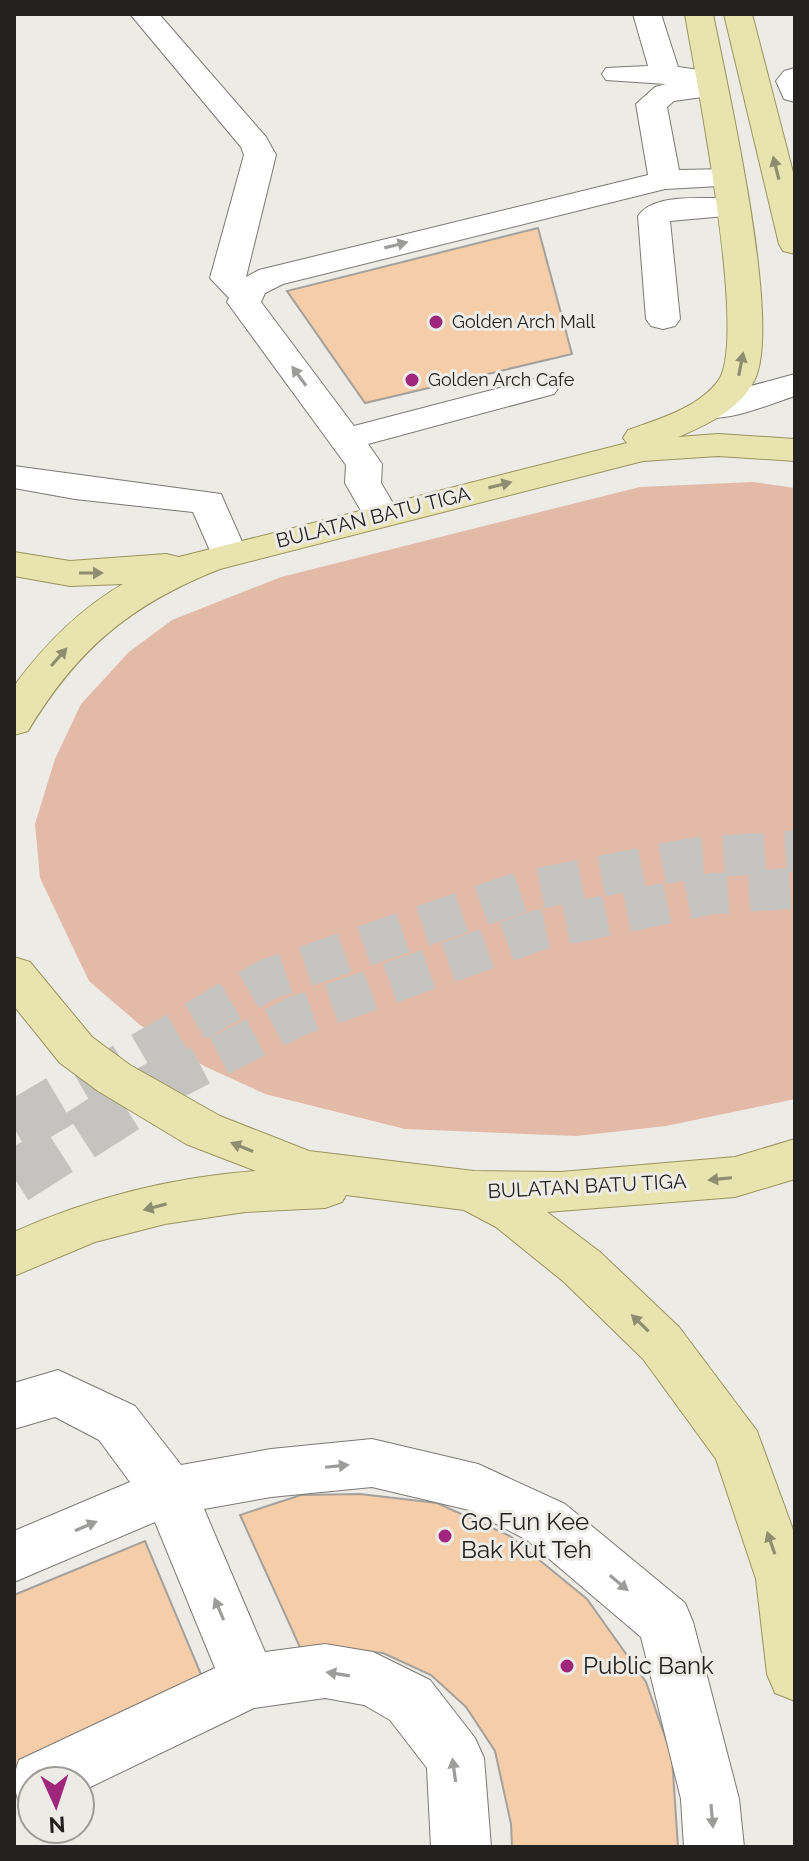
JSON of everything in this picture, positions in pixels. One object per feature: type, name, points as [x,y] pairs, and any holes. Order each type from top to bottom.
[{"type":"main road","points":[[560,469],[664,430],[711,408],[739,377],[745,346],[746,306],[699,14]]},
{"type":"main road","points":[[738,14],[795,244]]},
{"type":"main road","name":"BULATAN BATU TIGA","points":[[14,721],[39,679],[71,642],[109,608],[140,587],[218,556],[643,450],[718,445],[795,450]]},
{"type":"main road","points":[[14,564],[78,573],[121,573],[218,556]]},
{"type":"main road","name":"BULATAN BATU TIGA","points":[[14,974],[76,1050],[163,1109],[203,1130],[306,1170],[451,1189],[561,1192],[720,1179],[795,1159]]},
{"type":"main road","points":[[14,1255],[55,1234],[175,1201],[263,1188],[451,1189],[513,1213],[582,1267],[661,1343],[738,1448],[783,1579],[795,1674]]},
{"type":"street","points":[[144,14],[255,144],[260,155],[227,278],[246,295]]},
{"type":"street","points":[[647,14],[666,75]]},
{"type":"street","points":[[617,74],[666,75],[711,83]]},
{"type":"street","points":[[795,77],[791,81],[795,93]]},
{"type":"street","points":[[665,180],[651,104],[666,93],[711,83]]},
{"type":"street","points":[[381,515],[363,483],[364,464],[244,302],[252,287],[271,277],[665,180],[729,193]]},
{"type":"street","points":[[663,319],[654,216],[729,193]]},
{"type":"street","points":[[711,408],[738,403],[795,384]]},
{"type":"street","points":[[345,439],[542,387]]},
{"type":"street","points":[[16,477],[75,488],[208,502],[218,556]]},
{"type":"street","points":[[14,1406],[58,1393],[117,1423],[169,1491],[249,1681]]},
{"type":"street","points":[[14,1557],[169,1491],[271,1473],[372,1463],[478,1488],[546,1522],[665,1622],[710,1799],[714,1847]]},
{"type":"street","points":[[73,1765],[249,1681],[325,1671],[373,1679],[410,1700],[455,1758],[461,1847]]},
{"type":"shaded area","points":[[753,482],[795,488],[795,1099],[666,1126],[577,1136],[405,1129],[265,1094],[204,1066],[140,1025],[89,981],[40,878],[35,824],[55,759],[81,704],[129,652],[172,620],[281,577],[640,487]]},
{"type":"building","name":"Golden Arch Mall","points":[[538,228],[572,354],[365,403],[287,291]]},
{"type":"building","points":[[360,1494],[437,1503],[510,1536],[587,1599],[646,1682],[672,1757],[678,1847],[512,1847],[511,1824],[495,1751],[466,1707],[431,1675],[383,1653],[343,1649],[303,1654],[240,1515],[301,1495]]},
{"type":"building","points":[[145,1541],[211,1698],[59,1765],[16,1765],[14,1785],[14,1595]]},
{"type":"tunnel","points":[[88,1084],[266,980],[521,892],[694,858],[795,851]]},
{"type":"tunnel","points":[[164,1084],[295,1017],[542,929],[710,894],[795,888]]},
{"type":"tunnel","points":[[14,1128],[92,1082]]},
{"type":"tunnel","points":[[14,1178],[168,1082]]},
{"type":"place","name":"Golden Arch Mall","points":[[436,322]]},
{"type":"place","name":"Golden Arch Cafe","points":[[412,380]]},
{"type":"place","name":"Go Fun Kee Bak Kut Teh","points":[[445,1536]]},
{"type":"place","name":"Public Bank","points":[[567,1666]]}]
